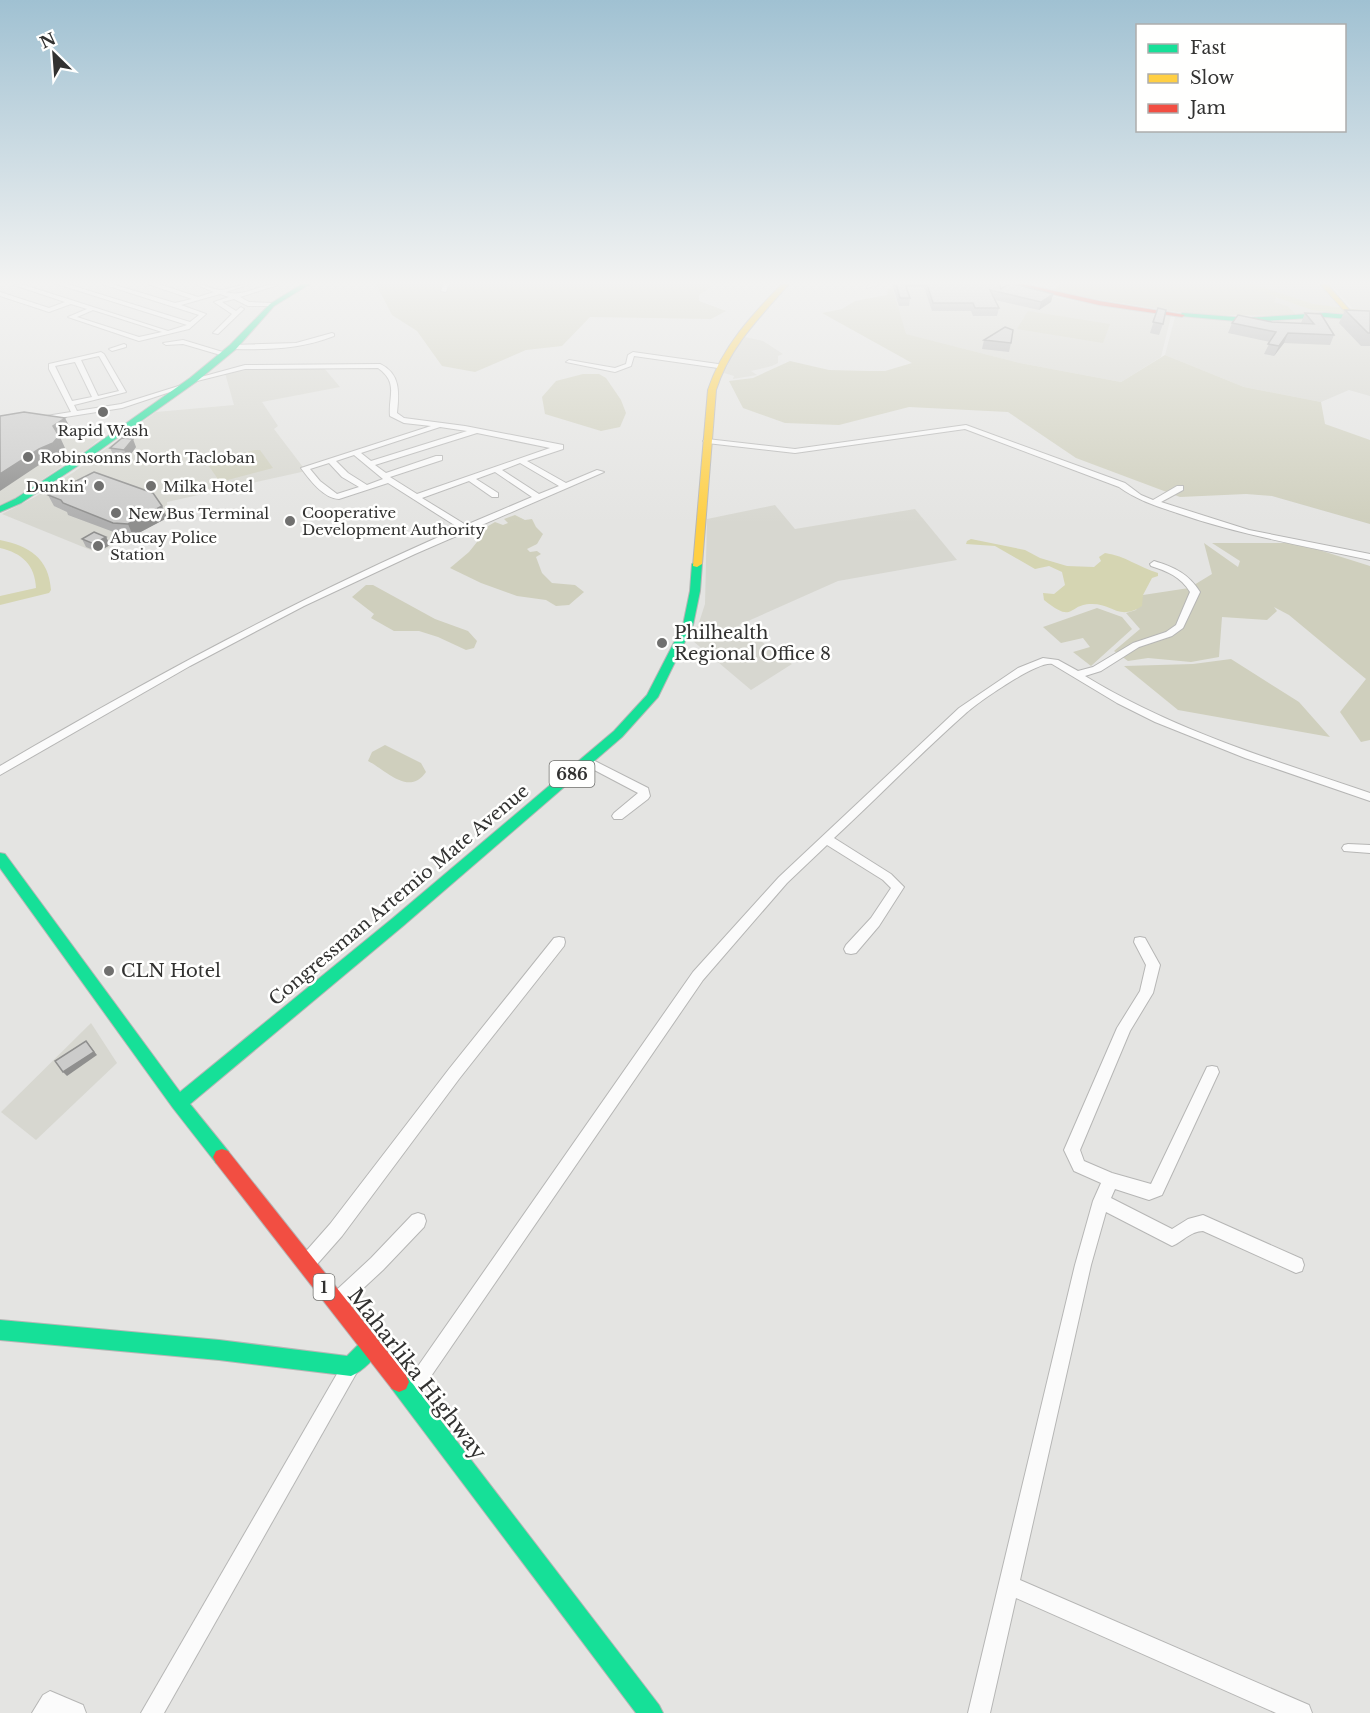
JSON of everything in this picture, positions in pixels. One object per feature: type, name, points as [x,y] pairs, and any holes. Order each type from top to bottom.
[{"type":"main road","points":[[0,509],[18,501],[73,465],[212,364]]},
{"type":"main road","name":"Congressman Artemio Mate Avenue","points":[[179,1103],[398,922],[587,761],[618,734],[652,697],[684,635],[694,591],[712,390],[718,366]]},
{"type":"main road","name":"Maharlika Highway","points":[[0,858],[179,1103],[371,1346],[651,1713]]},
{"type":"main road","points":[[0,1330],[219,1350],[351,1366],[371,1346]]},
{"type":"street","points":[[55,364],[51,365],[75,414]]},
{"type":"street","points":[[79,364],[96,399]]},
{"type":"street","points":[[70,404],[123,393],[107,364]]},
{"type":"street","points":[[582,364],[619,370],[629,364]]},
{"type":"street","points":[[703,364],[718,366]]},
{"type":"street","points":[[33,420],[122,406],[245,367],[380,366],[395,381],[397,389],[394,416],[410,422],[479,429],[515,439],[560,447],[416,497]]},
{"type":"street","points":[[439,425],[305,468],[317,483],[336,497],[439,458]]},
{"type":"street","points":[[707,441],[795,451],[966,427],[1122,484],[1129,492],[1153,503],[1248,532],[1370,557]]},
{"type":"street","points":[[370,464],[479,429]]},
{"type":"street","points":[[356,453],[387,478],[464,528]]},
{"type":"street","points":[[332,461],[345,475],[365,487]]},
{"type":"street","points":[[521,461],[565,486]]},
{"type":"street","points":[[496,470],[538,497]]},
{"type":"street","points":[[0,771],[111,706],[262,624],[363,574],[464,528],[600,472]]},
{"type":"street","points":[[471,479],[495,495]]},
{"type":"street","points":[[1153,503],[1180,488]]},
{"type":"street","points":[[1077,675],[1096,669],[1136,645],[1169,634],[1180,626],[1195,591],[1188,580],[1174,571],[1154,564]]},
{"type":"street","points":[[408,1395],[698,976],[783,880],[825,839],[980,697],[1022,670],[1046,660],[1055,662],[1129,705],[1200,737],[1370,797]]},
{"type":"street","points":[[587,761],[644,791],[644,796],[618,816]]},
{"type":"street","points":[[825,839],[887,877],[898,887],[875,922],[851,948]]},
{"type":"street","points":[[1348,848],[1370,849]]},
{"type":"street","points":[[306,1264],[336,1230],[454,1074],[559,942]]},
{"type":"street","points":[[1140,942],[1153,965],[1146,993],[1124,1028],[1072,1150],[1080,1166],[1111,1180],[1149,1192],[1156,1190],[1212,1072]]},
{"type":"street","points":[[979,1713],[1083,1265],[1101,1201],[1111,1180]]},
{"type":"street","points":[[1101,1201],[1172,1238],[1178,1236],[1185,1227],[1194,1222],[1203,1223],[1296,1265]]},
{"type":"street","points":[[336,1302],[418,1221]]},
{"type":"street","points":[[152,1713],[351,1366]]},
{"type":"street","points":[[1010,1585],[1301,1713]]},
{"type":"street","points":[[43,1713],[50,1702],[75,1713]]},
{"type":"shaded area","points":[[441,364],[494,364],[475,372]]},
{"type":"shaded area","points":[[728,364],[776,364],[751,371],[757,375],[733,379],[734,376],[724,373]]},
{"type":"shaded area","points":[[784,364],[803,364],[829,370],[885,371],[909,364],[1025,364],[1121,382],[1150,364],[1187,364],[1244,387],[1321,402],[1325,424],[1370,440],[1370,524],[1272,496],[1246,494],[1180,497],[1076,458],[1008,412],[909,407],[839,425],[785,423],[743,408],[729,381],[753,378]]},
{"type":"shaded area","points":[[1025,364],[1150,364],[1121,382]]},
{"type":"shaded area","points":[[1187,364],[1370,364],[1370,396],[1349,390],[1321,402],[1244,387]]},
{"type":"shaded area","points":[[324,368],[340,387],[262,402],[278,426],[274,429],[306,471],[167,502],[168,517],[98,553],[2,514],[35,497],[74,472],[156,412],[234,405],[225,373],[253,369]]},
{"type":"shaded area","points":[[583,374],[599,374],[606,378],[621,400],[626,413],[620,427],[601,431],[545,414],[542,397],[556,381]]},
{"type":"shaded area","points":[[50,420],[103,436],[15,498],[0,505],[0,425]]},
{"type":"shaded area","points":[[260,450],[273,468],[220,482],[206,462]]},
{"type":"shaded area","points":[[775,505],[795,529],[915,509],[957,560],[838,581],[739,625],[792,664],[751,690],[693,641],[705,604],[707,519]]},
{"type":"shaded area","points":[[515,515],[525,520],[532,519],[543,534],[537,544],[527,549],[530,552],[537,551],[541,554],[536,557],[542,573],[552,583],[575,585],[584,592],[569,605],[556,606],[546,600],[517,596],[481,583],[450,568],[477,542],[473,535],[495,522],[503,525],[508,523],[504,519]]},
{"type":"shaded area","points":[[971,539],[1025,550],[1040,558],[1067,566],[1094,567],[1101,561],[1099,557],[1105,553],[1112,554],[1158,573],[1158,576],[1152,578],[1143,595],[1142,606],[1134,610],[1122,612],[1092,604],[1066,612],[1044,600],[1043,593],[1054,594],[1065,585],[1062,572],[1049,566],[1035,569],[995,546],[966,544]]},
{"type":"shaded area","points":[[1204,543],[1238,567],[1240,561],[1212,543],[1297,543],[1370,566],[1370,740],[1361,742],[1340,712],[1366,679],[1289,615],[1274,607],[1277,611],[1267,620],[1222,617],[1219,657],[1191,662],[1148,658],[1128,661],[1114,651],[1140,629],[1126,613],[1136,610],[1143,595],[1189,588],[1212,574]]},
{"type":"shaded area","points":[[366,585],[373,585],[435,619],[468,631],[477,641],[474,648],[466,650],[419,631],[394,631],[371,618],[374,614],[352,597]]},
{"type":"shaded area","points":[[1097,608],[1122,617],[1132,629],[1091,666],[1073,652],[1090,647],[1083,638],[1061,643],[1043,627]]},
{"type":"shaded area","points":[[1231,659],[1299,702],[1330,737],[1178,710],[1124,666],[1193,664]]},
{"type":"shaded area","points":[[385,745],[421,763],[426,772],[419,779],[405,782],[368,761],[372,752]]},
{"type":"shaded area","points":[[91,1023],[117,1063],[36,1140],[1,1112]]},
{"type":"building","name":"Robinsonns North Tacloban","points":[[24,412],[65,418],[53,426],[59,436],[53,443],[39,449],[0,474],[0,416]]},
{"type":"building","points":[[122,438],[133,439],[124,450],[110,448]]},
{"type":"building","points":[[94,472],[153,493],[162,506],[128,524],[113,523],[48,495]]},
{"type":"building","points":[[94,532],[106,537],[94,544],[82,539]]},
{"type":"building","points":[[86,1041],[94,1052],[63,1072],[55,1061]]},
{"type":"waterway","points":[[0,544],[18,549],[32,558],[41,572],[44,590],[0,601]]},
{"type":"traffic: fast","points":[[0,509],[18,501],[73,465],[212,364]]},
{"type":"traffic: fast","points":[[179,1103],[398,922],[618,734],[652,697],[688,625],[695,591],[697,564]]},
{"type":"traffic: fast","points":[[0,858],[179,1103],[222,1157]]},
{"type":"traffic: fast","points":[[0,1330],[219,1350],[351,1366],[371,1346]]},
{"type":"traffic: fast","points":[[399,1382],[651,1713]]},
{"type":"traffic: slow","points":[[697,564],[712,390],[722,364]]},
{"type":"traffic: jam","points":[[222,1157],[399,1382]]},
{"type":"place","name":"Rapid Wash","points":[[103,412]]},
{"type":"place","name":"Robinsonns North Tacloban","points":[[28,457]]},
{"type":"place","name":"Dunkin'","points":[[99,486]]},
{"type":"place","name":"Milka Hotel","points":[[151,486]]},
{"type":"place","name":"New Bus Terminal","points":[[116,513]]},
{"type":"place","name":"Cooperative Development Authority","points":[[290,521]]},
{"type":"place","name":"Abucay Police Station","points":[[98,546]]},
{"type":"place","name":"Philhealth Regional Office 8","points":[[662,643]]},
{"type":"place","name":"CLN Hotel","points":[[109,971]]}]
